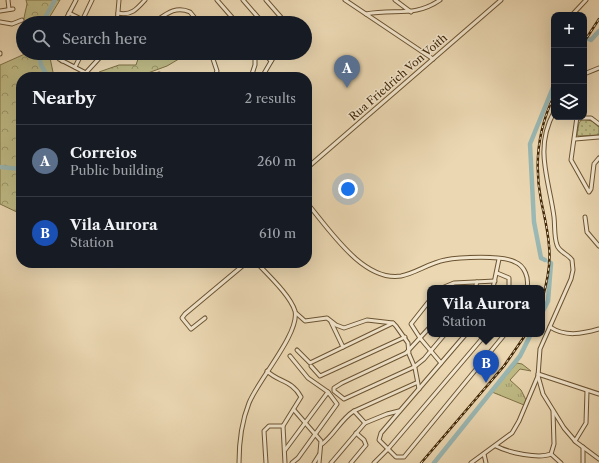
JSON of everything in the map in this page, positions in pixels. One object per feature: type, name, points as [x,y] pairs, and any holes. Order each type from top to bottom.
[{"type":"street","points":[[0,11],[11,9],[8,0]]},
{"type":"street","points":[[68,16],[76,0]]},
{"type":"street","points":[[84,16],[92,0]]},
{"type":"street","points":[[118,16],[119,0]]},
{"type":"street","points":[[118,13],[131,13],[145,0]]},
{"type":"street","points":[[217,0],[231,16]]},
{"type":"street","points":[[243,0],[257,16]]},
{"type":"street","points":[[266,0],[280,16]]},
{"type":"street","points":[[345,0],[433,59]]},
{"type":"street","points":[[395,0],[411,12]]},
{"type":"street","points":[[366,14],[411,12],[427,8],[438,0]]},
{"type":"street","name":"Rua Friedrich Von Voith","points":[[312,164],[501,0]]},
{"type":"street","points":[[575,12],[585,0]]},
{"type":"street","points":[[163,16],[178,9],[193,13],[195,16]]},
{"type":"street","points":[[69,13],[74,16]]},
{"type":"street","points":[[0,22],[12,24],[16,22]]},
{"type":"street","points":[[75,67],[78,60]]},
{"type":"street","points":[[87,72],[98,60]]},
{"type":"street","points":[[213,60],[217,70],[216,72]]},
{"type":"street","points":[[253,72],[255,60]]},
{"type":"street","points":[[265,72],[271,60]]},
{"type":"street","points":[[62,61],[84,72]]},
{"type":"street","points":[[587,73],[599,68]]},
{"type":"street","points":[[587,118],[591,118],[599,124]]},
{"type":"street","points":[[471,463],[496,446],[516,428],[538,375],[540,349],[571,279],[573,270],[572,260],[559,249],[556,243],[543,156],[546,131],[551,119]]},
{"type":"street","points":[[577,120],[571,159],[588,191],[591,189],[594,164],[599,158]]},
{"type":"street","points":[[575,139],[599,137]]},
{"type":"street","points":[[312,209],[356,258],[369,269],[385,276],[394,278],[409,275],[443,260],[468,257],[514,261],[522,267],[527,278],[528,285]]},
{"type":"street","points":[[585,217],[587,232],[599,246]]},
{"type":"street","points":[[493,285],[499,259]]},
{"type":"street","points":[[205,318],[191,329],[183,319],[185,314],[201,303],[240,268]]},
{"type":"street","points":[[261,268],[288,299],[295,312],[305,321],[326,318],[336,325],[344,328],[367,320],[393,324],[405,337],[419,389]]},
{"type":"street","points":[[497,273],[509,278],[509,285]]},
{"type":"street","points":[[449,285],[460,282],[495,281]]},
{"type":"street","points":[[427,304],[411,323],[430,352],[441,363]]},
{"type":"street","points":[[239,463],[239,442],[242,423],[250,401],[290,335],[295,324],[295,312]]},
{"type":"street","points":[[330,320],[343,347]]},
{"type":"street","points":[[297,350],[310,363],[393,324]]},
{"type":"street","points":[[550,327],[558,331],[572,334],[599,329]]},
{"type":"street","points":[[427,330],[409,350],[342,383],[334,390],[344,399],[414,367],[430,352],[442,337]]},
{"type":"street","points":[[311,366],[320,376],[405,337]]},
{"type":"street","points":[[402,458],[396,457],[382,443],[379,437],[399,411],[463,337]]},
{"type":"street","points":[[374,463],[388,449],[483,337]]},
{"type":"street","points":[[397,463],[503,337]]},
{"type":"street","points":[[290,356],[308,378],[328,392],[336,401],[336,406],[298,458],[292,463]]},
{"type":"street","points":[[267,371],[274,377],[284,380],[292,385],[299,394],[300,400],[282,426],[285,463]]},
{"type":"street","points":[[538,375],[599,394]]},
{"type":"street","points":[[538,375],[543,394],[575,441],[599,459]]},
{"type":"street","points":[[322,444],[332,436],[349,414],[416,382]]},
{"type":"street","points":[[575,441],[586,424],[587,391]]},
{"type":"street","points":[[284,450],[328,392]]},
{"type":"street","points":[[294,410],[316,432],[322,444],[319,463]]},
{"type":"street","points":[[552,454],[554,444],[553,410]]},
{"type":"street","points":[[354,411],[365,423]]},
{"type":"street","points":[[331,463],[365,423],[399,411]]},
{"type":"street","points":[[266,463],[264,431],[269,426],[282,426]]},
{"type":"street","points":[[351,463],[366,445],[364,440],[356,433]]},
{"type":"street","points":[[496,446],[504,450],[539,457],[552,454]]},
{"type":"street","points":[[583,447],[583,463]]},
{"type":"street","points":[[484,454],[486,463]]},
{"type":"street","points":[[552,454],[561,463]]},
{"type":"street","points":[[314,463],[320,455]]},
{"type":"green space","points":[[26,0],[60,0],[50,16],[24,16],[27,4]]},
{"type":"green space","points":[[16,58],[16,60],[50,60],[53,72],[16,72],[16,212],[0,204],[0,65]]},
{"type":"green space","points":[[138,60],[177,60],[167,66],[151,72],[99,72],[119,65],[136,65]]},
{"type":"green space","points":[[581,120],[592,121],[599,127],[599,135],[578,136],[579,123]]},
{"type":"green space","points":[[517,363],[522,364],[531,371],[520,369],[510,380],[521,390],[526,400],[524,405],[492,392]]},
{"type":"waterway","points":[[46,16],[55,0]]},
{"type":"waterway","points":[[587,38],[591,40],[599,31]]},
{"type":"waterway","points":[[40,60],[45,72]]},
{"type":"waterway","points":[[545,260],[541,258],[534,222],[530,144],[551,92]]},
{"type":"waterway","points":[[0,167],[16,169]]},
{"type":"waterway","points":[[545,307],[548,301],[551,263],[549,262]]},
{"type":"waterway","points":[[434,463],[520,356],[530,337]]},
{"type":"railway","points":[[587,37],[599,19]]},
{"type":"railway","points":[[545,287],[548,273],[549,253],[547,228],[539,187],[538,160],[541,134],[551,103]]},
{"type":"railway","points":[[421,463],[504,366],[524,337]]},
{"type":"place","name":"Correios","points":[[347,88]]},
{"type":"place","name":"Vila Aurora","points":[[486,383]]}]
